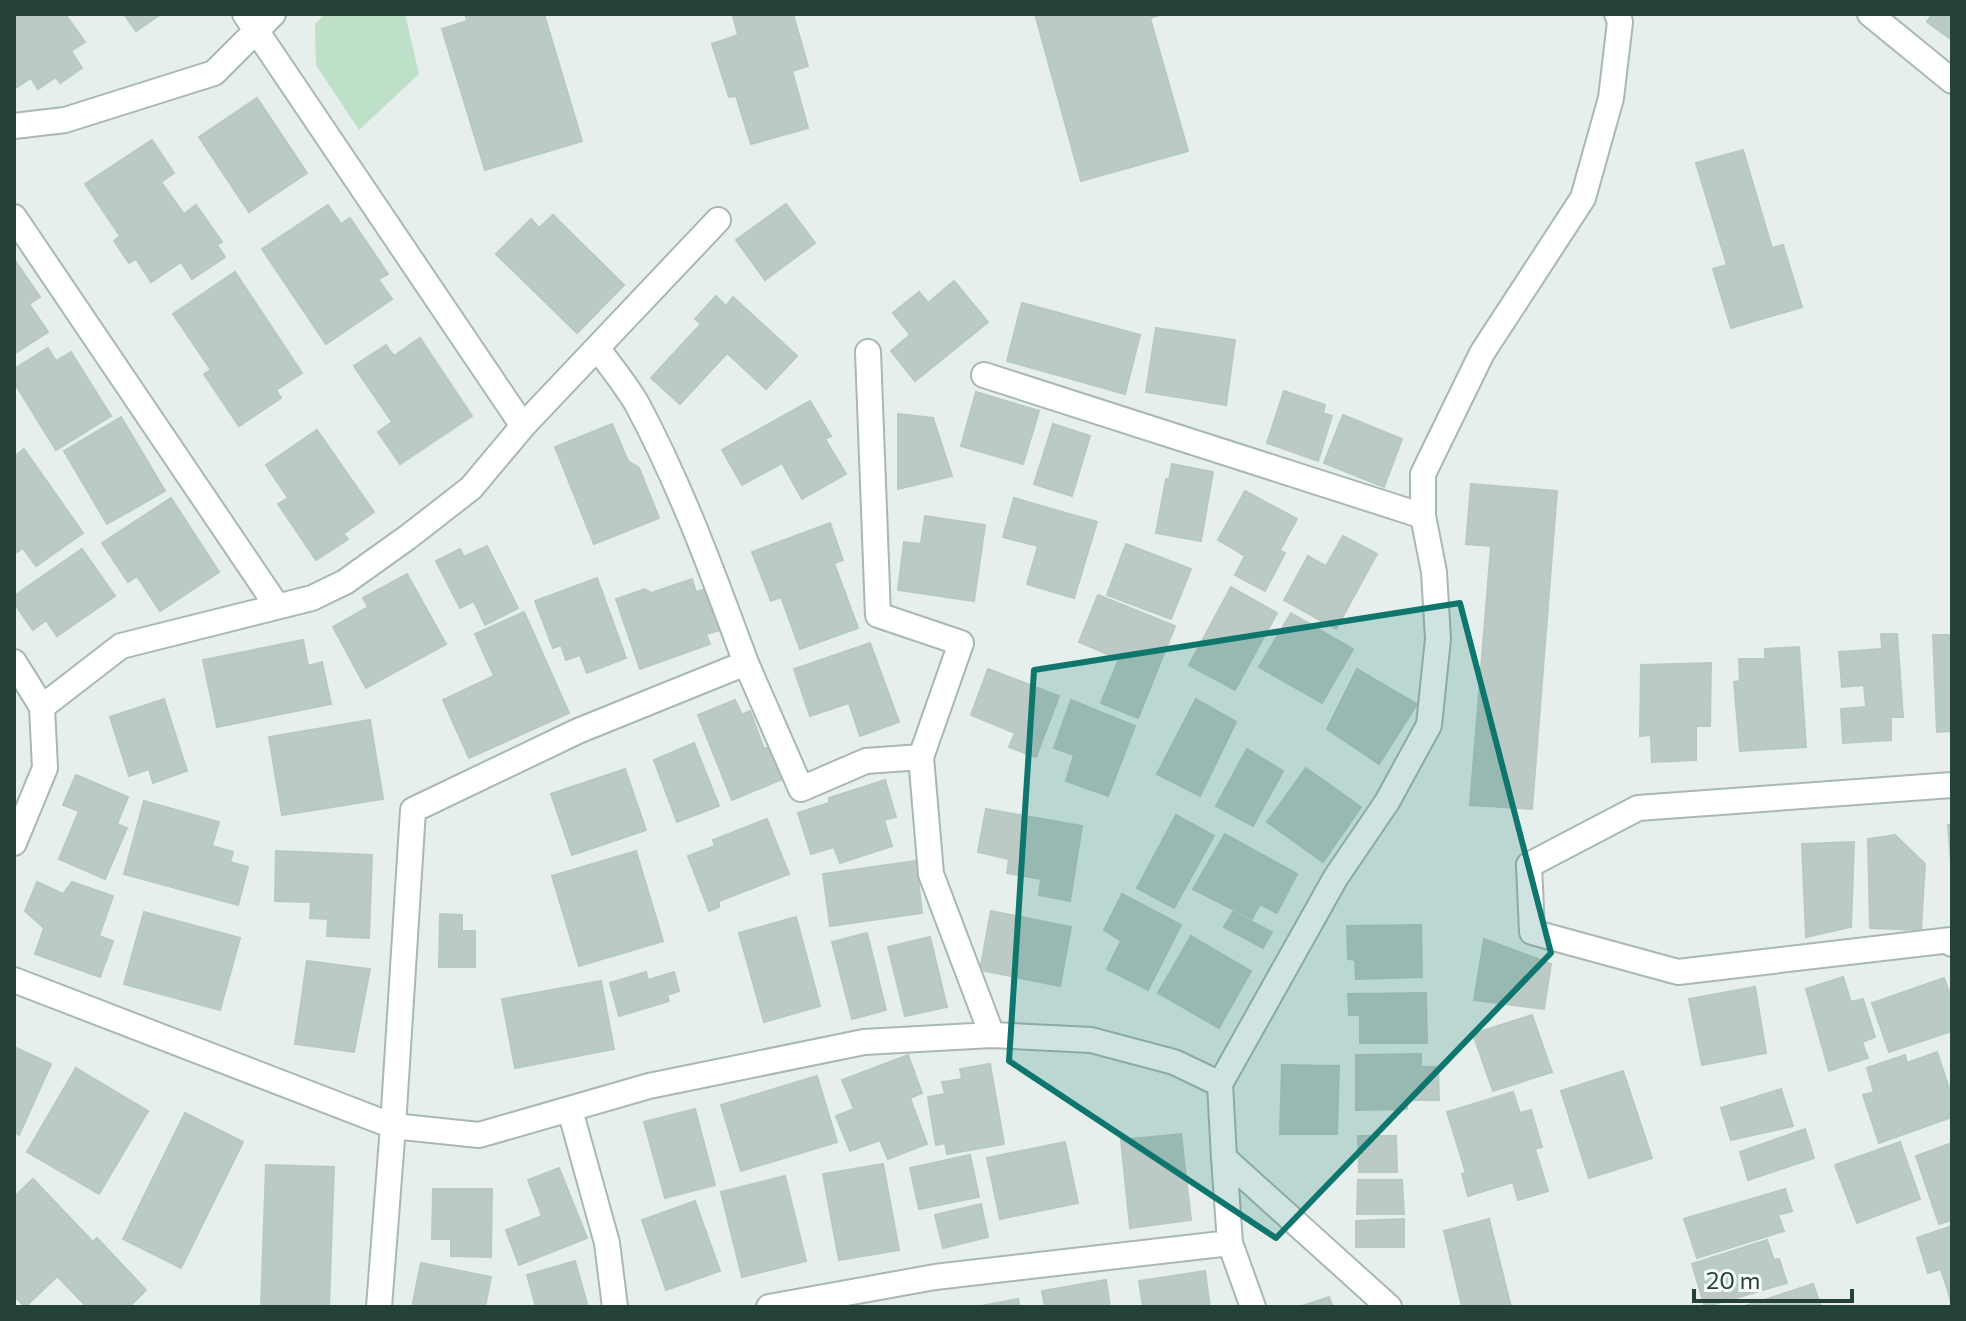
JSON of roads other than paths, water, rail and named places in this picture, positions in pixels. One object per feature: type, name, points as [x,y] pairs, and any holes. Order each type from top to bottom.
[{"type":"street","points":[[1253,1307],[1230,1243],[1220,1084],[1336,877],[1387,802],[1429,725],[1438,639],[1434,572],[1423,516],[1423,474],[1482,353],[1583,198],[1611,98],[1620,22],[1617,14]]},
{"type":"street","points":[[1870,14],[1952,81]]},
{"type":"street","points":[[14,126],[65,120],[214,73],[259,20],[523,426]]},
{"type":"street","points":[[14,217],[277,606]]},
{"type":"street","points":[[42,707],[121,646],[312,598],[345,582],[408,537],[471,488],[523,426],[718,220]]},
{"type":"street","points":[[598,349],[636,402],[670,474],[711,567],[746,663],[801,789],[866,761],[921,757]]},
{"type":"street","points":[[868,352],[878,615],[961,643],[921,757],[931,874],[992,1035]]},
{"type":"street","points":[[984,375],[1423,516]]},
{"type":"street","points":[[14,662],[42,707],[45,768],[14,843]]},
{"type":"street","points":[[379,1307],[413,810],[578,731],[746,663]]},
{"type":"street","points":[[1952,785],[1638,808],[1529,865],[1532,932],[1678,972],[1951,940],[1952,944]]},
{"type":"street","points":[[14,980],[393,1126],[479,1135],[649,1086],[864,1042],[992,1035],[1091,1040],[1174,1062],[1220,1084]]},
{"type":"street","points":[[570,1110],[607,1243],[615,1307]]},
{"type":"street","points":[[1224,1158],[1389,1307]]},
{"type":"street","points":[[769,1307],[935,1277],[1230,1243]]}]
